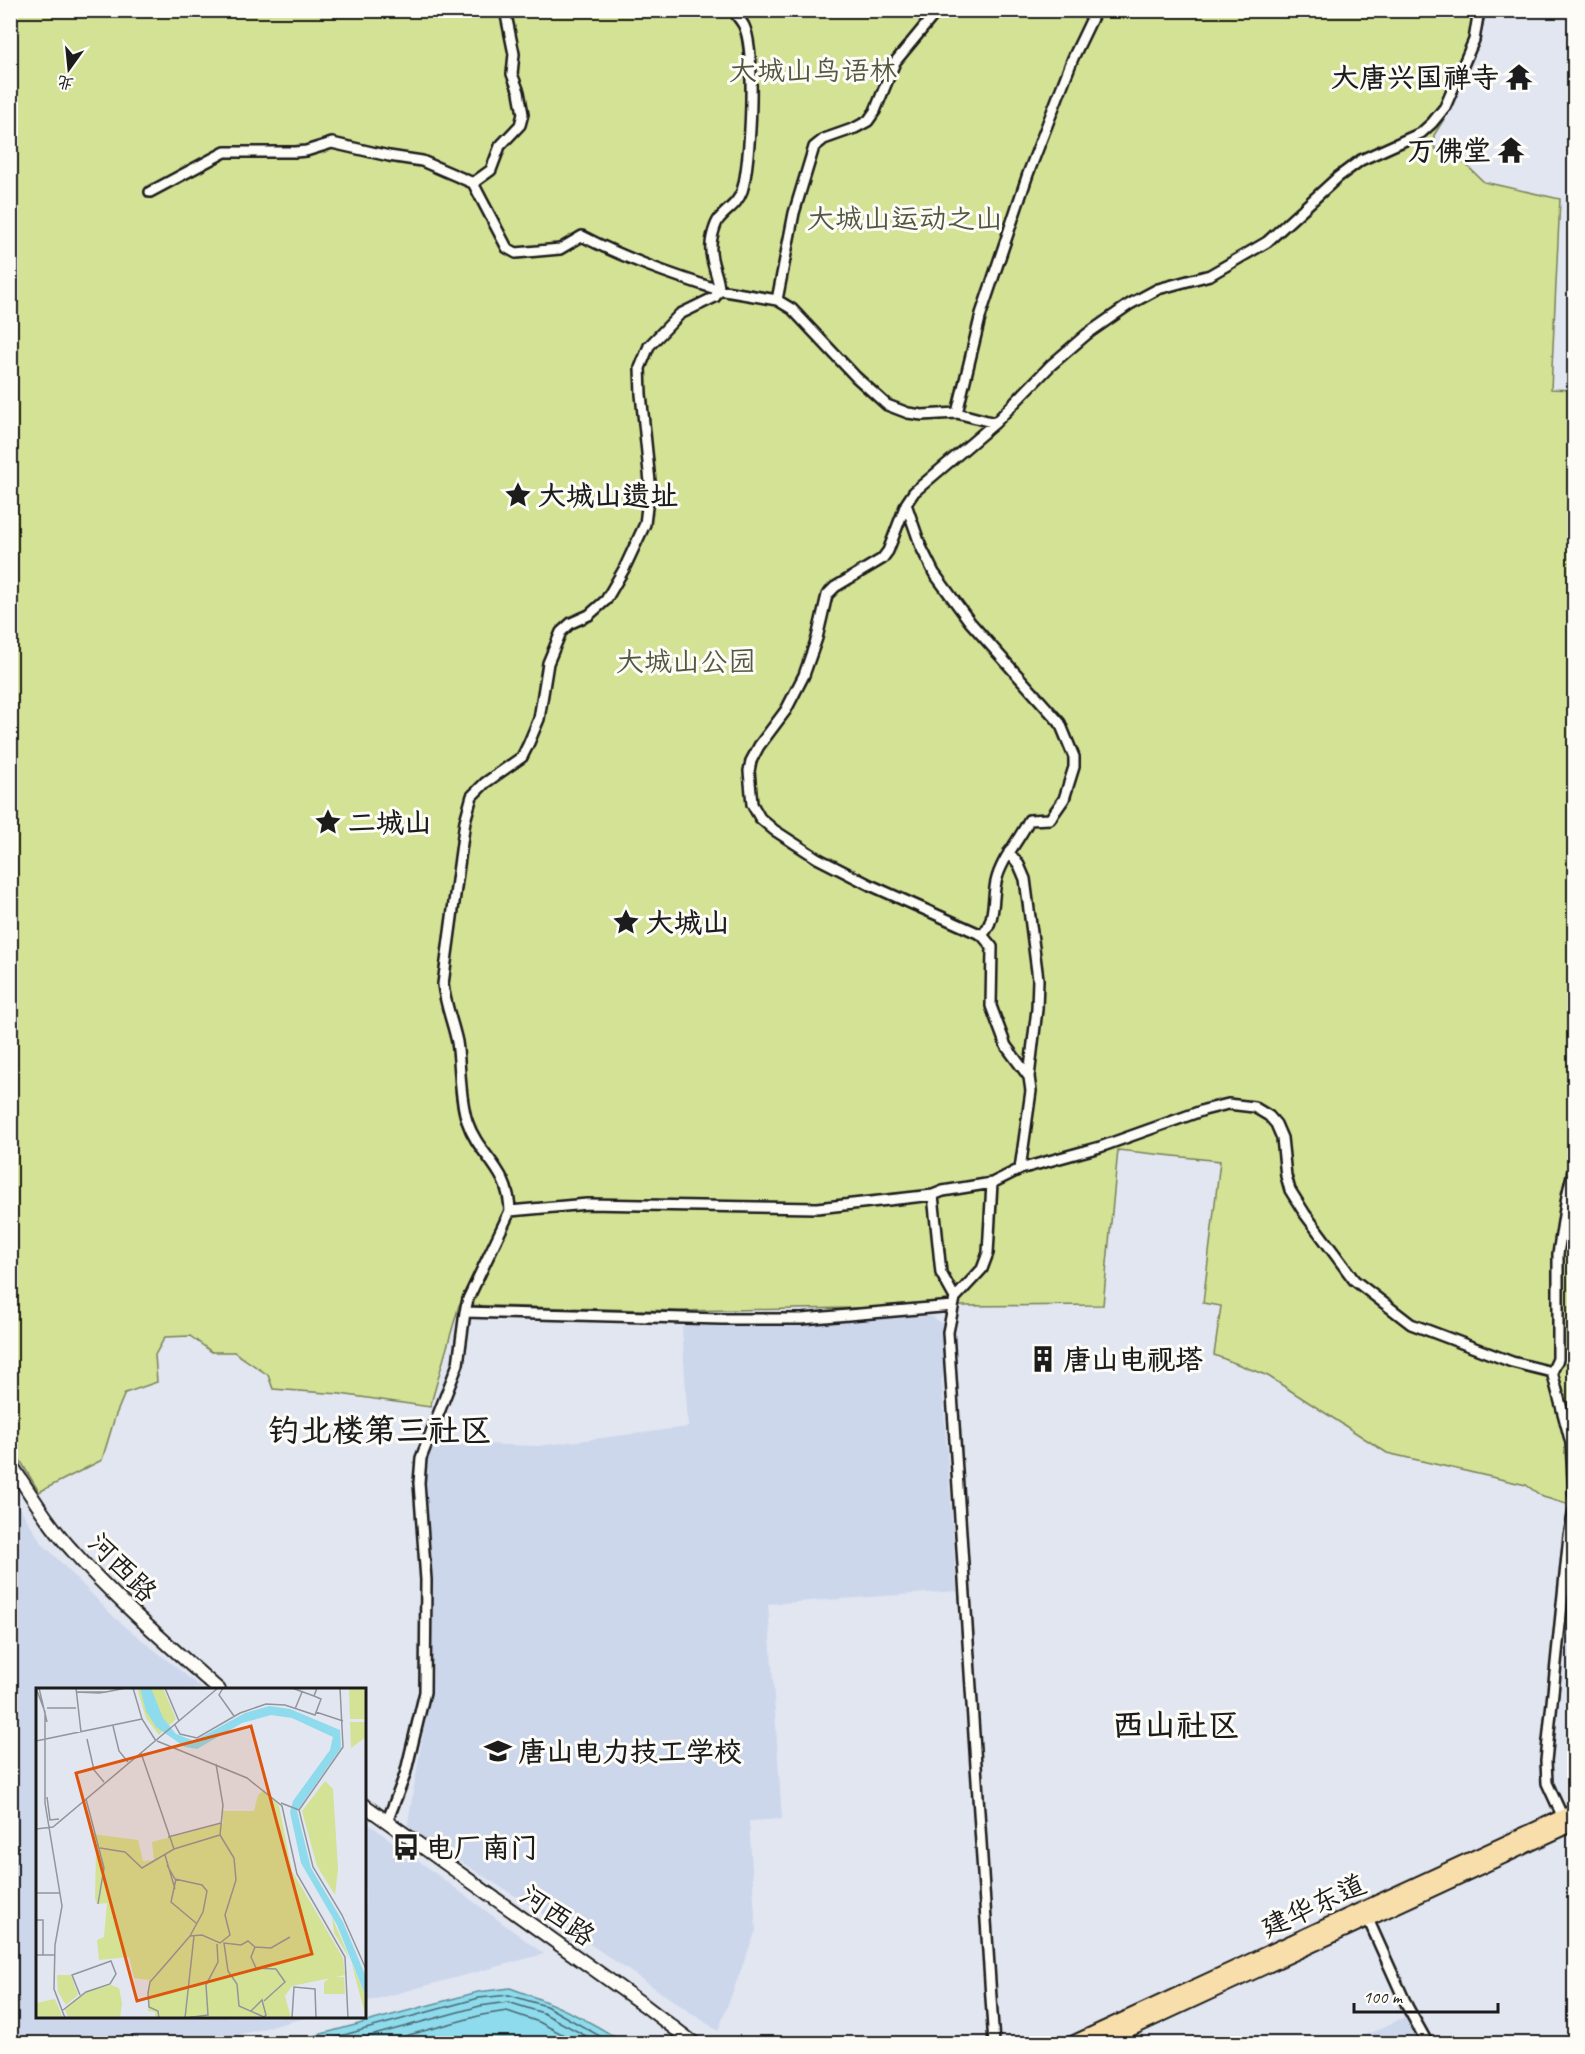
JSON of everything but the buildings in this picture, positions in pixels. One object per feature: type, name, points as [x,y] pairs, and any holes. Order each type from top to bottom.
[{"type":"main road","name":"建华东道","points":[[1097,2043],[1126,2037],[1570,1820]]},
{"type":"main road","name":"建华东道","points":[[1072,2043],[1570,1820]]},
{"type":"street","points":[[473,183],[491,170],[500,146],[520,125],[523,114],[519,92],[512,74],[514,54],[505,10]]},
{"type":"street","points":[[387,1822],[405,1775],[425,1692],[426,1580],[419,1483],[420,1458],[458,1364],[468,1299],[510,1211],[509,1196],[504,1181],[467,1121],[457,1041],[445,1002],[443,984],[465,821],[472,796],[485,783],[522,757],[539,719],[548,663],[561,632],[572,623],[589,615],[606,600],[624,569],[645,524],[650,482],[640,368],[649,346],[680,314],[715,297],[719,290],[719,283],[713,270],[711,246],[718,220],[732,208],[741,193],[748,164],[750,123],[748,46],[744,26],[733,10]]},
{"type":"street","points":[[777,300],[794,213],[814,147],[824,139],[855,128],[868,120],[875,111],[895,62],[938,10]]},
{"type":"street","points":[[957,413],[981,314],[1028,174],[1073,58],[1096,10]]},
{"type":"street","points":[[1029,1077],[1006,1046],[991,1006],[992,947],[982,935],[870,885],[817,858],[774,830],[760,818],[752,804],[749,771],[752,761],[759,746],[786,710],[804,675],[817,638],[827,594],[882,559],[888,551],[906,504],[914,492],[995,423],[1051,365],[1087,334],[1130,304],[1158,289],[1210,275],[1267,242],[1353,165],[1420,133],[1432,123],[1445,107],[1474,40],[1479,10]]},
{"type":"street","points":[[150,192],[225,152],[306,151],[332,143],[422,161],[473,183],[507,248],[516,253],[560,249],[582,236],[607,249],[665,272],[719,290],[777,300],[792,309],[856,377],[887,405],[908,413],[922,415],[957,413],[995,423]]},
{"type":"street","points":[[906,504],[921,547],[934,573],[970,622],[1060,723],[1074,757],[1074,767],[1064,799],[1050,819],[1029,820],[1001,867],[996,882],[989,928],[982,935]]},
{"type":"street","points":[[1010,852],[1025,879],[1038,979],[1029,1077],[1031,1091],[1020,1169]]},
{"type":"street","points":[[510,1211],[587,1204],[817,1208],[933,1195],[943,1191],[992,1184],[1020,1169],[1100,1147],[1204,1110],[1228,1104],[1254,1107],[1269,1116],[1276,1124],[1282,1138],[1286,1176],[1290,1190],[1354,1280],[1411,1324],[1512,1362],[1552,1372]]},
{"type":"street","points":[[1575,1167],[1567,1196],[1558,1254],[1558,1359],[1552,1372],[1571,1443],[1575,1496]]},
{"type":"street","points":[[992,1184],[988,1253],[982,1269],[954,1302],[948,1332],[994,2043]]},
{"type":"street","points":[[933,1195],[941,1274],[954,1302]]},
{"type":"street","points":[[465,1312],[710,1319],[802,1319],[954,1302]]},
{"type":"street","name":"河西路","points":[[10,1463],[44,1516],[72,1550],[150,1628],[218,1688]]},
{"type":"street","points":[[1570,1820],[1547,1783],[1546,1761],[1569,1536],[1575,1510]]},
{"type":"street","name":"河西路","points":[[366,1806],[695,2043]]},
{"type":"street","points":[[1368,1918],[1408,2008],[1428,2043]]},
{"type":"shaded area","points":[[931,1316],[945,1326],[946,1363],[942,1381],[957,1591],[768,1604],[782,1819],[749,1821],[756,1930],[718,2031],[566,1928],[407,1828],[433,1675],[422,1442],[538,1446],[688,1427],[682,1326]]},
{"type":"shaded area","points":[[10,1493],[42,1543],[115,1618],[202,1688],[36,1688],[36,2018],[305,2018],[207,2043],[11,2043]]},
{"type":"shaded area","points":[[366,1822],[544,1954],[366,2002]]},
{"type":"shaded area","points":[[1409,2015],[1420,2043],[1347,2044]]},
{"type":"green space","name":"大城山公园","points":[[11,11],[1486,11],[1479,41],[1448,113],[1434,135],[1434,146],[1440,155],[1458,157],[1484,182],[1560,199],[1551,389],[1574,390],[1574,1506],[1543,1497],[1526,1485],[1387,1453],[1268,1376],[1214,1355],[1221,1306],[1203,1303],[1220,1161],[1118,1150],[1103,1305],[680,1311],[459,1305],[430,1407],[340,1394],[273,1389],[268,1375],[234,1352],[212,1352],[190,1336],[165,1337],[155,1355],[157,1382],[125,1393],[102,1460],[39,1492],[11,1445]]},
{"type":"water","points":[[510,1988],[569,2012],[624,2043],[288,2043],[478,1992]]},
{"type":"place","name":"大唐兴国禅寺","points":[[1519,77]]},
{"type":"place","name":"万佛堂","points":[[1511,150]]},
{"type":"place","name":"大城山遗址","points":[[518,495]]},
{"type":"place","name":"二城山","points":[[328,822]]},
{"type":"place","name":"大城山","points":[[626,922]]},
{"type":"place","name":"唐山电视塔","points":[[1043,1359]]},
{"type":"place","name":"唐山电力技工学校","points":[[498,1751]]},
{"type":"place","name":"电厂南门","points":[[406,1847]]},
{"type":"district","name":"钓北楼第三社区","points":[[380,1430]]},
{"type":"district","name":"西山社区","points":[[1176,1725]]},
{"type":"park label","name":"大城山鸟语林","points":[[813,70]]},
{"type":"park label","name":"大城山运动之山","points":[[905,218]]}]
